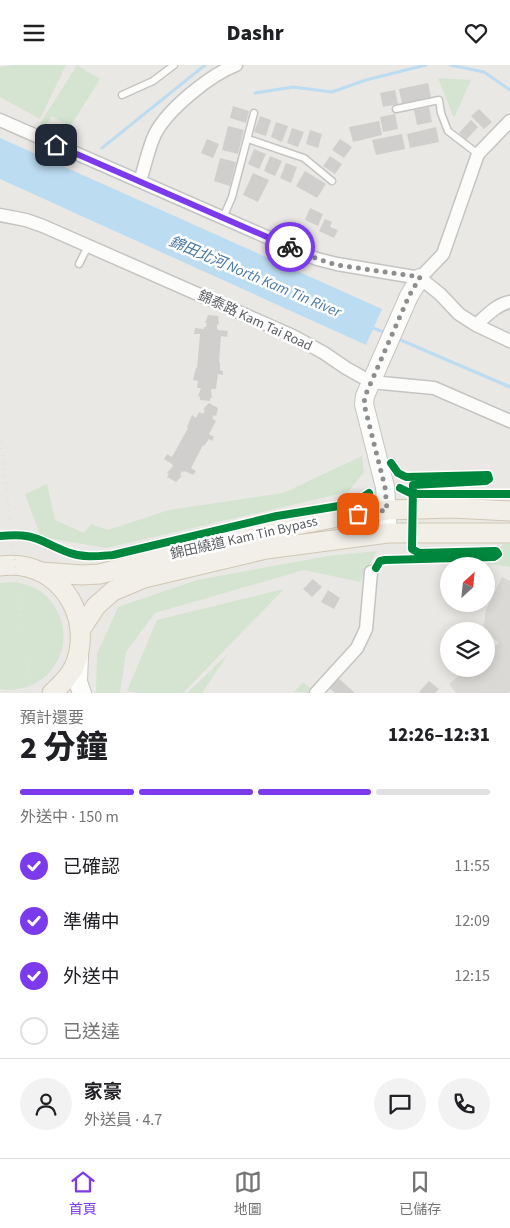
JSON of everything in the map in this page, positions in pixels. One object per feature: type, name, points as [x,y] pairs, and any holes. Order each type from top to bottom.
[{"type":"main road","name":"錦田繞道 Kam Tin Bypass","points":[[40,572],[82,575],[100,573],[251,534],[338,517],[387,510],[452,508],[510,511]]},
{"type":"main road","name":"錦田繞道 Kam Tin Bypass","points":[[81,629],[96,606],[113,591],[144,579],[266,549],[388,533],[510,533]]},
{"type":"main road","points":[[0,565],[26,567],[53,579],[69,597],[77,613],[81,629],[80,650],[74,667],[64,683],[52,693]]},
{"type":"street","points":[[140,181],[152,142],[162,123],[202,85],[236,65]]},
{"type":"street","points":[[0,120],[328,262],[420,277],[459,314],[476,325],[510,341]]},
{"type":"street","points":[[388,533],[385,487],[364,404],[365,396],[409,296],[420,277],[443,254],[478,154],[510,121]]},
{"type":"street","name":"錦泰路 Kam Tai Road","points":[[0,215],[32,222],[293,336],[346,369],[371,381],[434,388],[510,421]]},
{"type":"street","points":[[476,325],[496,308],[510,302]]},
{"type":"street","points":[[316,693],[357,648],[366,629],[371,572]]},
{"type":"street","points":[[80,650],[78,682],[82,693]]},
{"type":"lane","points":[[122,95],[153,81],[174,65]]},
{"type":"lane","points":[[396,109],[439,100],[441,113],[448,131],[478,154]]},
{"type":"lane","points":[[223,218],[232,197],[254,113]]},
{"type":"lane","points":[[248,139],[304,159],[332,181]]},
{"type":"lane","points":[[79,264],[88,246]]},
{"type":"shaded area","points":[[502,577],[510,581],[510,691],[508,693],[456,693],[449,684],[457,677],[495,677],[495,646],[499,643],[495,640],[495,622],[484,622],[486,613],[495,613],[495,591]]},
{"type":"green space","points":[[14,65],[66,65],[40,119],[0,97],[0,67]]},
{"type":"green space","points":[[77,65],[100,79],[70,127],[52,116],[40,136],[34,133]]},
{"type":"green space","points":[[438,78],[471,80],[454,118]]},
{"type":"green space","points":[[362,456],[364,472],[348,492],[106,548],[41,537],[25,494],[47,484],[55,520],[84,533],[91,524],[108,530],[169,510],[283,493]]},
{"type":"green space","points":[[503,544],[510,544],[510,567],[495,565],[495,557],[493,557]]},
{"type":"green space","points":[[377,551],[360,582],[304,570],[155,613],[126,652],[120,693],[96,693],[97,654],[118,607],[197,580],[328,556]]},
{"type":"green space","points":[[16,582],[37,589],[56,608],[61,621],[62,646],[59,659],[52,670],[42,679],[27,687],[4,690],[0,689],[0,583]]},
{"type":"green space","points":[[284,589],[183,693],[140,693],[127,691],[157,620]]},
{"type":"green space","points":[[228,654],[202,693],[187,693]]},
{"type":"green space","points":[[303,682],[313,691],[311,693],[294,692]]},
{"type":"water","name":"錦田北河 North Kam Tin River","points":[[0,138],[382,309],[366,345],[0,179]]},
{"type":"building","points":[[428,83],[431,97],[402,104],[399,89]]},
{"type":"building","points":[[395,90],[398,104],[383,107],[380,93]]},
{"type":"building","points":[[233,106],[249,111],[246,123],[230,118]]},
{"type":"building","points":[[429,107],[432,122],[417,125],[414,110]]},
{"type":"building","points":[[479,109],[492,122],[484,129],[471,116]]},
{"type":"building","points":[[395,114],[398,129],[383,132],[380,117]]},
{"type":"building","points":[[260,116],[271,120],[266,136],[254,132]]},
{"type":"building","points":[[471,120],[478,127],[466,140],[459,133]]},
{"type":"building","points":[[379,121],[382,135],[353,142],[349,127]]},
{"type":"building","points":[[276,122],[288,126],[282,142],[271,137]]},
{"type":"building","points":[[228,126],[244,130],[238,154],[222,150]]},
{"type":"building","points":[[436,127],[439,142],[410,148],[407,134]]},
{"type":"building","points":[[292,128],[304,132],[298,147],[287,143]]},
{"type":"building","points":[[310,130],[322,134],[318,148],[306,144]]},
{"type":"building","points":[[402,134],[405,149],[376,155],[372,140]]},
{"type":"building","points":[[207,139],[219,144],[213,158],[201,153]]},
{"type":"building","points":[[340,139],[352,147],[344,158],[332,150]]},
{"type":"building","points":[[254,149],[266,154],[259,169],[248,164]]},
{"type":"building","points":[[270,156],[282,161],[275,176],[264,171]]},
{"type":"building","points":[[330,156],[342,164],[335,174],[323,166]]},
{"type":"building","points":[[220,158],[236,162],[230,186],[214,181]]},
{"type":"building","points":[[286,163],[297,167],[291,183],[280,178]]},
{"type":"building","points":[[305,171],[326,184],[317,198],[296,186]]},
{"type":"building","points":[[253,173],[269,180],[258,202],[243,195]]},
{"type":"building","points":[[310,208],[323,214],[318,226],[305,220]]},
{"type":"building","points":[[325,219],[332,222],[330,227],[338,230],[334,238],[319,231]]},
{"type":"building","points":[[208,315],[218,316],[218,330],[228,331],[227,337],[221,336],[219,362],[223,375],[218,374],[216,389],[211,389],[212,398],[210,398],[210,401],[200,400],[198,396],[201,388],[197,388],[198,381],[193,380],[197,368],[200,334],[194,334],[195,328],[204,329],[206,327],[207,323],[205,323]]},
{"type":"building","points":[[209,403],[218,408],[216,416],[214,415],[212,418],[216,421],[209,434],[214,437],[212,441],[209,439],[203,445],[191,468],[196,471],[193,475],[182,471],[180,475],[182,476],[176,482],[167,477],[169,474],[167,473],[173,466],[164,459],[167,454],[172,457],[188,428],[192,415],[196,418],[199,412],[203,414],[205,410],[203,409]]},
{"type":"building","points":[[313,579],[322,587],[312,597],[303,589]]},
{"type":"building","points":[[328,590],[340,598],[334,609],[321,602]]},
{"type":"building","points":[[337,677],[355,693],[335,693],[328,687]]},
{"type":"building","points":[[429,681],[439,689],[435,693],[419,692]]},
{"type":"waterway","points":[[102,148],[205,65]]},
{"type":"waterway","points":[[255,93],[293,87],[332,92],[366,80],[426,65]]},
{"type":"waterway","points":[[450,65],[484,72],[510,90]]},
{"type":"waterway","name":"錦田北河 North Kam Tin River","points":[[373,328],[386,333]]},
{"type":"waterway","name":"錦田北河 North Kam Tin River","points":[[396,338],[510,387]]},
{"type":"railway","points":[[0,434],[30,693]]},
{"type":"cycle path","points":[[376,568],[380,561],[385,560],[494,557],[498,554],[496,551],[419,553],[412,549],[413,485],[486,481],[489,479],[488,475],[406,477],[398,473],[391,463]]},
{"type":"cycle path","points":[[400,488],[412,494],[510,494]]},
{"type":"cycle path","points":[[0,536],[22,535],[81,556],[113,555],[277,516],[345,505],[356,502],[369,493]]},
{"type":"way so far","points":[[290,247],[337,265],[420,277],[409,296],[365,396],[364,404],[385,487],[387,510],[358,514]]},
{"type":"route","points":[[56,145],[290,247]]}]
